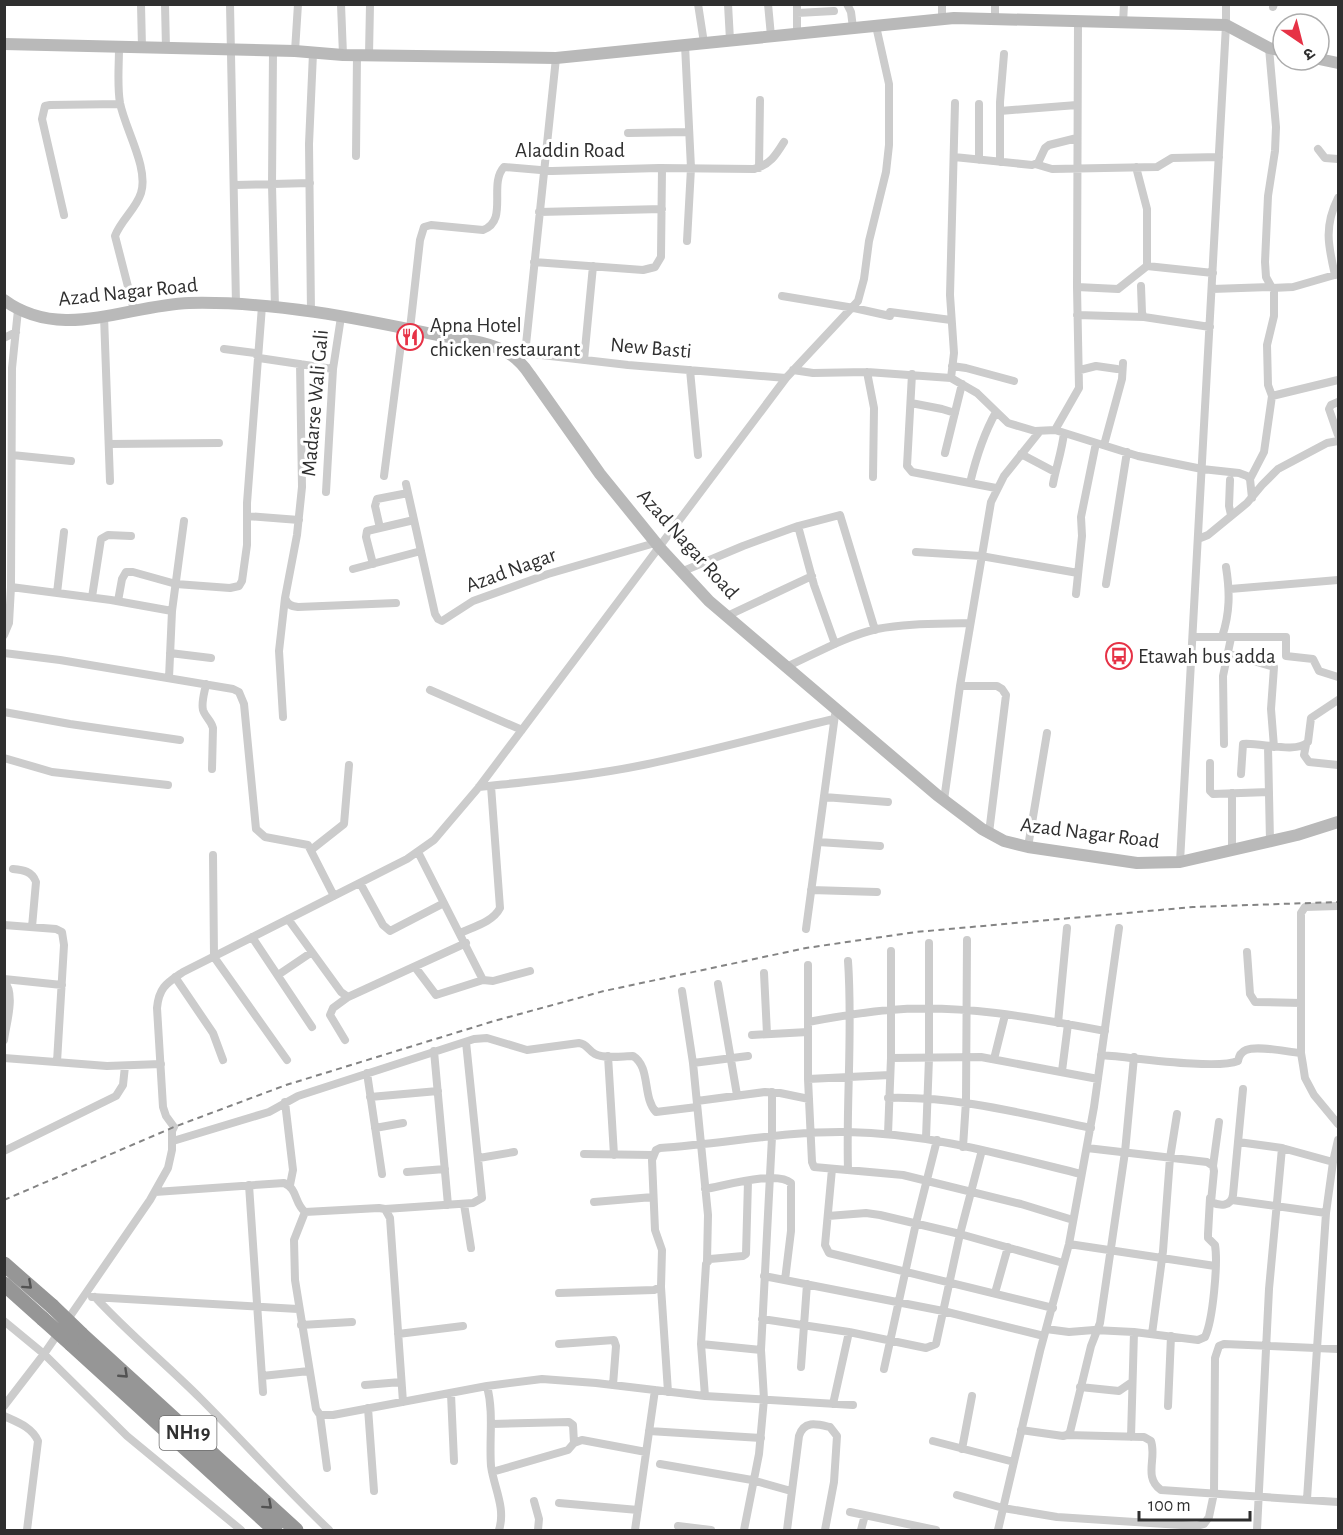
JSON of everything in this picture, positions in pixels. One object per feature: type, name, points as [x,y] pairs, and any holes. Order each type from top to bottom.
[{"type":"highway","name":"NH19","points":[[4,1264],[48,1312],[275,1530]]},
{"type":"highway","name":"NH19","points":[[4,1284],[48,1312]]},
{"type":"highway","name":"NH19","points":[[76,1339],[296,1530]]},
{"type":"street","points":[[141,4],[142,48]]},
{"type":"street","points":[[165,4],[166,49]]},
{"type":"street","points":[[230,4],[233,50],[236,304]]},
{"type":"street","points":[[295,51],[298,4]]},
{"type":"street","points":[[341,4],[343,55]]},
{"type":"street","points":[[356,156],[363,55],[370,4]]},
{"type":"street","points":[[698,4],[704,43]]},
{"type":"street","points":[[728,4],[730,40]]},
{"type":"street","points":[[768,4],[771,36]]},
{"type":"street","points":[[847,4],[851,12],[853,28]]},
{"type":"street","points":[[942,4],[942,20]]},
{"type":"street","points":[[995,4],[995,20]]},
{"type":"street","points":[[1123,23],[1124,4]]},
{"type":"street","points":[[1180,862],[1226,4]]},
{"type":"street","points":[[797,34],[797,9],[834,11]]},
{"type":"street","points":[[4,44],[295,51],[343,55],[556,58],[942,20],[1226,25],[1269,48],[1276,127],[1268,196],[1266,251],[1266,277],[1272,287],[1274,316],[1267,345],[1268,385],[1272,396],[1264,452],[1250,479],[1252,498]]},
{"type":"street","points":[[1053,484],[1062,450],[1059,431],[1079,388],[1080,370],[1077,315],[1078,22]]},
{"type":"street","points":[[4,1406],[84,1297],[155,1192],[168,1168],[174,1127],[166,1116],[164,1107],[158,997],[162,988],[175,977],[360,883],[418,852],[434,840],[479,787],[657,546],[786,378],[854,308],[862,293],[869,241],[888,159],[889,84],[876,26]]},
{"type":"street","points":[[686,45],[691,168],[687,242]]},
{"type":"street","points":[[119,48],[120,104],[140,164],[143,184],[137,201],[118,227],[115,236],[134,310]]},
{"type":"street","points":[[273,51],[272,185],[276,308]]},
{"type":"street","points":[[311,312],[309,144],[313,53]]},
{"type":"street","points":[[1000,162],[1000,111],[1004,54]]},
{"type":"street","points":[[519,356],[534,262],[556,58]]},
{"type":"street","points":[[759,168],[760,100]]},
{"type":"street","points":[[951,378],[954,344],[950,295],[955,103]]},
{"type":"street","points":[[64,215],[42,119],[45,106],[120,104]]},
{"type":"street","points":[[979,104],[979,159]]},
{"type":"street","points":[[1000,111],[1077,105]]},
{"type":"street","points":[[628,133],[689,132]]},
{"type":"street","points":[[1035,165],[1048,145],[1077,138]]},
{"type":"street","points":[[759,168],[774,159],[784,142]]},
{"type":"street","points":[[1318,149],[1323,158],[1338,159]]},
{"type":"street","points":[[954,157],[1035,165],[1052,169],[1160,166],[1172,158],[1219,157]]},
{"type":"street","name":"Aladdin Road","points":[[406,328],[424,227],[431,225],[483,230],[490,227],[495,223],[499,178],[504,167],[543,170],[759,168]]},
{"type":"street","points":[[1136,167],[1147,209],[1147,266]]},
{"type":"street","points":[[534,262],[643,270],[655,267],[662,257],[662,168]]},
{"type":"street","points":[[235,185],[310,183]]},
{"type":"street","points":[[1212,289],[1293,287],[1337,275],[1328,238],[1329,220],[1338,198]]},
{"type":"street","points":[[539,212],[662,209]]},
{"type":"street","points":[[584,360],[593,266]]},
{"type":"street","points":[[1077,286],[1118,289],[1147,266],[1213,273]]},
{"type":"street","points":[[1141,286],[1144,317]]},
{"type":"street","points":[[782,296],[890,314],[951,320]]},
{"type":"street","name":"Azad Nagar Road","points":[[4,300],[18,310],[51,320],[67,321],[187,303],[262,306],[406,328],[489,345],[519,356],[521,363],[600,474],[657,546],[681,572],[835,714],[944,800],[989,833],[1004,841],[1028,847],[1137,863],[1180,862],[1232,851],[1338,822]]},
{"type":"street","points":[[118,601],[122,579],[126,572],[176,584],[230,588],[239,586],[242,581],[248,546],[247,516],[262,306]]},
{"type":"street","points":[[4,635],[9,623],[11,587],[12,368],[18,310]]},
{"type":"street","points":[[1077,315],[1144,317],[1210,327]]},
{"type":"street","points":[[105,316],[110,481]]},
{"type":"street","name":"Madarse Wali Gali","points":[[326,492],[333,369],[340,317]]},
{"type":"street","points":[[384,476],[406,328]]},
{"type":"street","points":[[4,338],[16,332]]},
{"type":"street","points":[[224,349],[255,353],[259,358],[333,369]]},
{"type":"street","name":"New Basti","points":[[519,356],[786,378]]},
{"type":"street","points":[[283,717],[279,651],[285,598],[299,520],[303,471],[300,364]]},
{"type":"street","points":[[952,366],[1014,381]]},
{"type":"street","points":[[1076,594],[1081,517],[1100,444],[1122,379],[1120,366],[1096,366],[1080,370]]},
{"type":"street","points":[[690,370],[698,455]]},
{"type":"street","points":[[793,370],[813,373],[912,374],[951,378],[980,396],[1008,423],[1040,431],[1059,431],[1127,452],[1202,469],[1239,473],[1250,479]]},
{"type":"street","points":[[867,372],[874,408],[873,477]]},
{"type":"street","points":[[912,374],[909,470],[996,488]]},
{"type":"street","points":[[1272,396],[1338,380]]},
{"type":"street","points":[[945,453],[962,384]]},
{"type":"street","points":[[1338,402],[1331,405],[1329,410],[1338,435]]},
{"type":"street","points":[[910,403],[955,413]]},
{"type":"street","points":[[970,483],[984,434],[996,412]]},
{"type":"street","points":[[944,800],[960,686],[991,502],[996,488],[1040,431]]},
{"type":"street","points":[[1198,538],[1208,536],[1252,498],[1278,469],[1327,443],[1338,441]]},
{"type":"street","points":[[109,444],[219,442]]},
{"type":"street","points":[[1106,584],[1127,452]]},
{"type":"street","points":[[1021,454],[1055,472]]},
{"type":"street","points":[[12,455],[71,461]]},
{"type":"street","points":[[1230,480],[1231,515]]},
{"type":"street","name":"Azad Nagar","points":[[380,528],[375,506],[377,500],[407,488],[435,614],[442,621],[462,607],[484,597],[548,574],[657,546]]},
{"type":"street","points":[[681,572],[798,526],[840,515],[875,630]]},
{"type":"street","points":[[247,516],[299,520]]},
{"type":"street","points":[[373,564],[365,534],[367,531],[414,520]]},
{"type":"street","points":[[169,678],[172,611],[184,521]]},
{"type":"street","points":[[798,526],[835,644]]},
{"type":"street","points":[[57,593],[64,532]]},
{"type":"street","points":[[92,597],[101,539],[108,535],[131,536]]},
{"type":"street","points":[[353,569],[421,551]]},
{"type":"street","points":[[916,552],[981,556],[1078,573]]},
{"type":"street","points":[[1224,744],[1223,676],[1229,654],[1227,638],[1230,588],[1226,567]]},
{"type":"street","points":[[727,616],[812,576]]},
{"type":"street","points":[[1230,588],[1338,580]]},
{"type":"street","points":[[11,587],[92,597],[172,611]]},
{"type":"street","points":[[285,598],[288,603],[298,607],[396,603]]},
{"type":"street","points":[[786,667],[835,644],[875,630],[910,625],[970,623]]},
{"type":"street","points":[[1193,637],[1286,637],[1286,656],[1313,659],[1319,671],[1338,677]]},
{"type":"street","points":[[4,653],[206,684],[239,692],[242,697],[256,829],[265,837],[302,842],[311,850],[334,896]]},
{"type":"street","points":[[170,653],[211,658]]},
{"type":"street","points":[[1229,654],[1274,667],[1270,710],[1270,841]]},
{"type":"street","points":[[206,684],[203,710],[212,722],[213,728],[212,769]]},
{"type":"street","points":[[960,686],[997,686],[1006,695],[989,833]]},
{"type":"street","points":[[430,690],[522,730]]},
{"type":"street","points":[[1338,700],[1311,718],[1304,755],[1309,762],[1338,765]]},
{"type":"street","points":[[4,712],[180,740]]},
{"type":"street","points":[[479,787],[565,778],[641,765],[717,749],[835,714],[806,929]]},
{"type":"street","points":[[1028,847],[1047,733]]},
{"type":"street","points":[[1241,774],[1242,745],[1257,743],[1271,747],[1306,745]]},
{"type":"street","points":[[4,758],[52,772],[168,785]]},
{"type":"street","points":[[1210,763],[1211,793],[1269,792]]},
{"type":"street","points":[[311,850],[344,824],[349,765]]},
{"type":"street","points":[[460,933],[491,919],[501,908],[491,786]]},
{"type":"street","points":[[1232,793],[1232,851]]},
{"type":"street","points":[[824,797],[888,802]]},
{"type":"street","points":[[818,842],[880,846]]},
{"type":"street","points":[[418,852],[483,980]]},
{"type":"street","points":[[213,855],[214,957],[287,1060]]},
{"type":"street","points":[[13,869],[25,870],[36,882],[32,927]]},
{"type":"street","points":[[360,883],[383,925],[390,931],[444,903]]},
{"type":"street","points":[[811,890],[877,892]]},
{"type":"street","points":[[1338,906],[1308,907],[1301,913],[1301,1053],[1305,1078],[1309,1088],[1338,1124]]},
{"type":"street","points":[[288,919],[341,992],[348,997]]},
{"type":"street","points":[[4,925],[56,929],[62,932],[64,945],[57,1062]]},
{"type":"street","points":[[1062,1071],[1067,928]]},
{"type":"street","points":[[998,1530],[1069,1244],[1091,1128],[1119,928]]},
{"type":"street","points":[[252,937],[312,1027]]},
{"type":"street","points":[[963,1147],[966,1101],[968,940]]},
{"type":"street","points":[[345,1040],[330,1015],[333,1008],[348,997],[466,943]]},
{"type":"street","points":[[926,1138],[929,1058],[928,943]]},
{"type":"street","points":[[888,1134],[891,951]]},
{"type":"street","points":[[278,975],[312,952]]},
{"type":"street","points":[[1247,952],[1250,994],[1255,1002],[1301,1003]]},
{"type":"street","points":[[848,961],[851,1014],[848,1169]]},
{"type":"street","points":[[808,965],[808,1079],[814,1167],[903,1175],[972,1191],[1073,1220]]},
{"type":"street","points":[[416,967],[436,995],[483,980],[493,981],[530,971]]},
{"type":"street","points":[[764,973],[767,1034]]},
{"type":"street","points":[[175,977],[217,1040],[224,1060]]},
{"type":"street","points":[[4,980],[62,985]]},
{"type":"street","points":[[4,980],[9,988],[10,996],[4,1040]]},
{"type":"street","points":[[718,984],[737,1095]]},
{"type":"street","points":[[682,991],[693,1064],[709,1226],[704,1273],[701,1344],[705,1396]]},
{"type":"street","points":[[752,1035],[808,1027],[851,1014],[928,1009],[1005,1015],[1105,1031]]},
{"type":"street","points":[[994,1059],[1005,1015]]},
{"type":"street","points":[[173,1141],[269,1112],[298,1096],[367,1073],[466,1042],[487,1038],[527,1050],[579,1043],[595,1054],[638,1058],[651,1104],[656,1112],[737,1095],[772,1092],[809,1099]]},
{"type":"street","points":[[155,1192],[284,1183],[290,1185],[295,1191],[300,1208],[305,1212],[473,1203],[482,1198],[466,1042]]},
{"type":"street","points":[[1101,1055],[1209,1064],[1233,1063],[1238,1061],[1240,1054],[1245,1050],[1253,1048],[1301,1053]]},
{"type":"street","points":[[434,1052],[448,1205]]},
{"type":"street","points":[[608,1056],[614,1155]]},
{"type":"street","points":[[693,1064],[748,1056]]},
{"type":"street","points":[[1067,1435],[1091,1346],[1099,1330],[1125,1152],[1134,1057]]},
{"type":"street","points":[[4,1058],[125,1066],[161,1064]]},
{"type":"street","points":[[891,1058],[994,1059],[1098,1079]]},
{"type":"street","points":[[4,1151],[116,1096],[123,1085],[125,1066]]},
{"type":"street","points":[[367,1073],[382,1174]]},
{"type":"street","points":[[808,1079],[890,1075]]},
{"type":"street","points":[[1210,1198],[1211,1202],[1227,1205],[1233,1200],[1243,1089]]},
{"type":"street","points":[[370,1097],[438,1091]]},
{"type":"street","points":[[744,1530],[761,1438],[764,1399],[761,1350],[772,1137],[772,1092]]},
{"type":"street","points":[[888,1098],[915,1097],[966,1101],[1091,1128]]},
{"type":"street","points":[[285,1102],[293,1161],[290,1185]]},
{"type":"street","points":[[1152,1334],[1162,1257],[1170,1158],[1177,1114]]},
{"type":"street","points":[[1202,1340],[1207,1333],[1215,1266],[1215,1245],[1208,1234],[1219,1122]]},
{"type":"street","points":[[375,1128],[403,1123]]},
{"type":"street","points":[[668,1392],[661,1287],[662,1250],[655,1230],[653,1197],[653,1155],[656,1150],[811,1133],[888,1134],[937,1140],[1081,1174]]},
{"type":"street","points":[[884,1369],[937,1140]]},
{"type":"street","points":[[1306,1499],[1326,1213],[1338,1140]]},
{"type":"street","points":[[1238,1142],[1282,1148],[1333,1162]]},
{"type":"street","points":[[1087,1148],[1207,1162],[1213,1166]]},
{"type":"street","points":[[1257,1530],[1268,1346],[1269,1289],[1282,1148]]},
{"type":"street","points":[[762,1319],[805,1324],[926,1348],[936,1344],[960,1234],[982,1150]]},
{"type":"street","points":[[479,1158],[514,1152]]},
{"type":"street","points":[[584,1154],[653,1155]]},
{"type":"street","points":[[407,1172],[445,1169]]},
{"type":"street","points":[[832,1169],[825,1245],[829,1253],[1053,1308]]},
{"type":"street","points":[[705,1189],[769,1177],[786,1178],[791,1183],[791,1231],[785,1280]]},
{"type":"street","points":[[707,1261],[746,1254],[748,1181]]},
{"type":"street","points":[[249,1185],[263,1392]]},
{"type":"street","points":[[594,1202],[653,1197]]},
{"type":"street","points":[[1233,1200],[1326,1213]]},
{"type":"street","points":[[464,1204],[471,1248]]},
{"type":"street","points":[[385,1209],[390,1218],[403,1402]]},
{"type":"street","points":[[305,1212],[293,1248],[298,1309],[316,1409],[320,1415],[327,1468]]},
{"type":"street","points":[[828,1216],[866,1213],[960,1234],[1063,1263]]},
{"type":"street","points":[[1069,1244],[1215,1266]]},
{"type":"street","points":[[995,1293],[1008,1247]]},
{"type":"street","points":[[764,1275],[1046,1332],[1099,1330],[1134,1332],[1202,1340],[1219,1346],[1224,1344],[1338,1349]]},
{"type":"street","points":[[801,1367],[807,1284]]},
{"type":"street","points":[[559,1293],[654,1290],[661,1287]]},
{"type":"street","points":[[84,1297],[298,1309]]},
{"type":"street","points":[[95,1297],[115,1319],[201,1399],[329,1530]]},
{"type":"street","points":[[4,1321],[44,1354],[127,1436],[241,1530]]},
{"type":"street","points":[[301,1325],[352,1322]]},
{"type":"street","points":[[398,1334],[463,1326]]},
{"type":"street","points":[[833,1404],[849,1332]]},
{"type":"street","points":[[1131,1437],[1134,1332]]},
{"type":"street","points":[[1168,1406],[1170,1336]]},
{"type":"street","points":[[559,1344],[614,1340],[616,1346],[613,1385]]},
{"type":"street","points":[[701,1344],[761,1350]]},
{"type":"street","points":[[957,1495],[1003,1508],[1057,1517],[1197,1526],[1204,1524],[1209,1517],[1214,1493],[1215,1358],[1219,1346]]},
{"type":"street","points":[[262,1376],[309,1371]]},
{"type":"street","points":[[320,1415],[326,1416],[487,1386],[542,1379],[705,1396],[854,1405]]},
{"type":"street","points":[[364,1385],[401,1382]]},
{"type":"street","points":[[1080,1387],[1119,1391],[1132,1382]]},
{"type":"street","points":[[487,1386],[492,1424],[492,1472],[502,1510],[499,1530]]},
{"type":"street","points":[[635,1530],[655,1390]]},
{"type":"street","points":[[451,1394],[454,1461]]},
{"type":"street","points":[[963,1449],[972,1396]]},
{"type":"street","points":[[368,1408],[374,1491]]},
{"type":"street","points":[[4,1416],[29,1429],[38,1441],[27,1530]]},
{"type":"street","points":[[492,1424],[569,1422],[573,1425],[574,1443]]},
{"type":"street","points":[[787,1530],[801,1430],[812,1423],[833,1429],[837,1441],[835,1474],[825,1530]]},
{"type":"street","points":[[1021,1430],[1067,1435],[1144,1437],[1151,1441],[1154,1448],[1150,1477],[1154,1485],[1161,1490],[1338,1502]]},
{"type":"street","points":[[649,1431],[761,1438]]},
{"type":"street","points":[[492,1472],[568,1450],[574,1443],[582,1440],[646,1452]]},
{"type":"street","points":[[933,1441],[1014,1462]]},
{"type":"street","points":[[660,1464],[752,1480],[791,1491]]},
{"type":"street","points":[[534,1501],[539,1519],[538,1530]]},
{"type":"street","points":[[559,1503],[638,1510]]},
{"type":"street","points":[[850,1512],[907,1527],[936,1530]]},
{"type":"street","points":[[861,1530],[866,1515]]},
{"type":"street","points":[[678,1526],[711,1530]]},
{"type":"railway","points":[[4,1200],[174,1127],[286,1085],[494,1021],[604,991],[806,948],[916,932],[1193,907],[1338,902]]},
{"type":"place","name":"Apna Hotel chicken restaurant","points":[[410,337]]},
{"type":"place","name":"Etawah bus adda","points":[[1119,656]]}]
